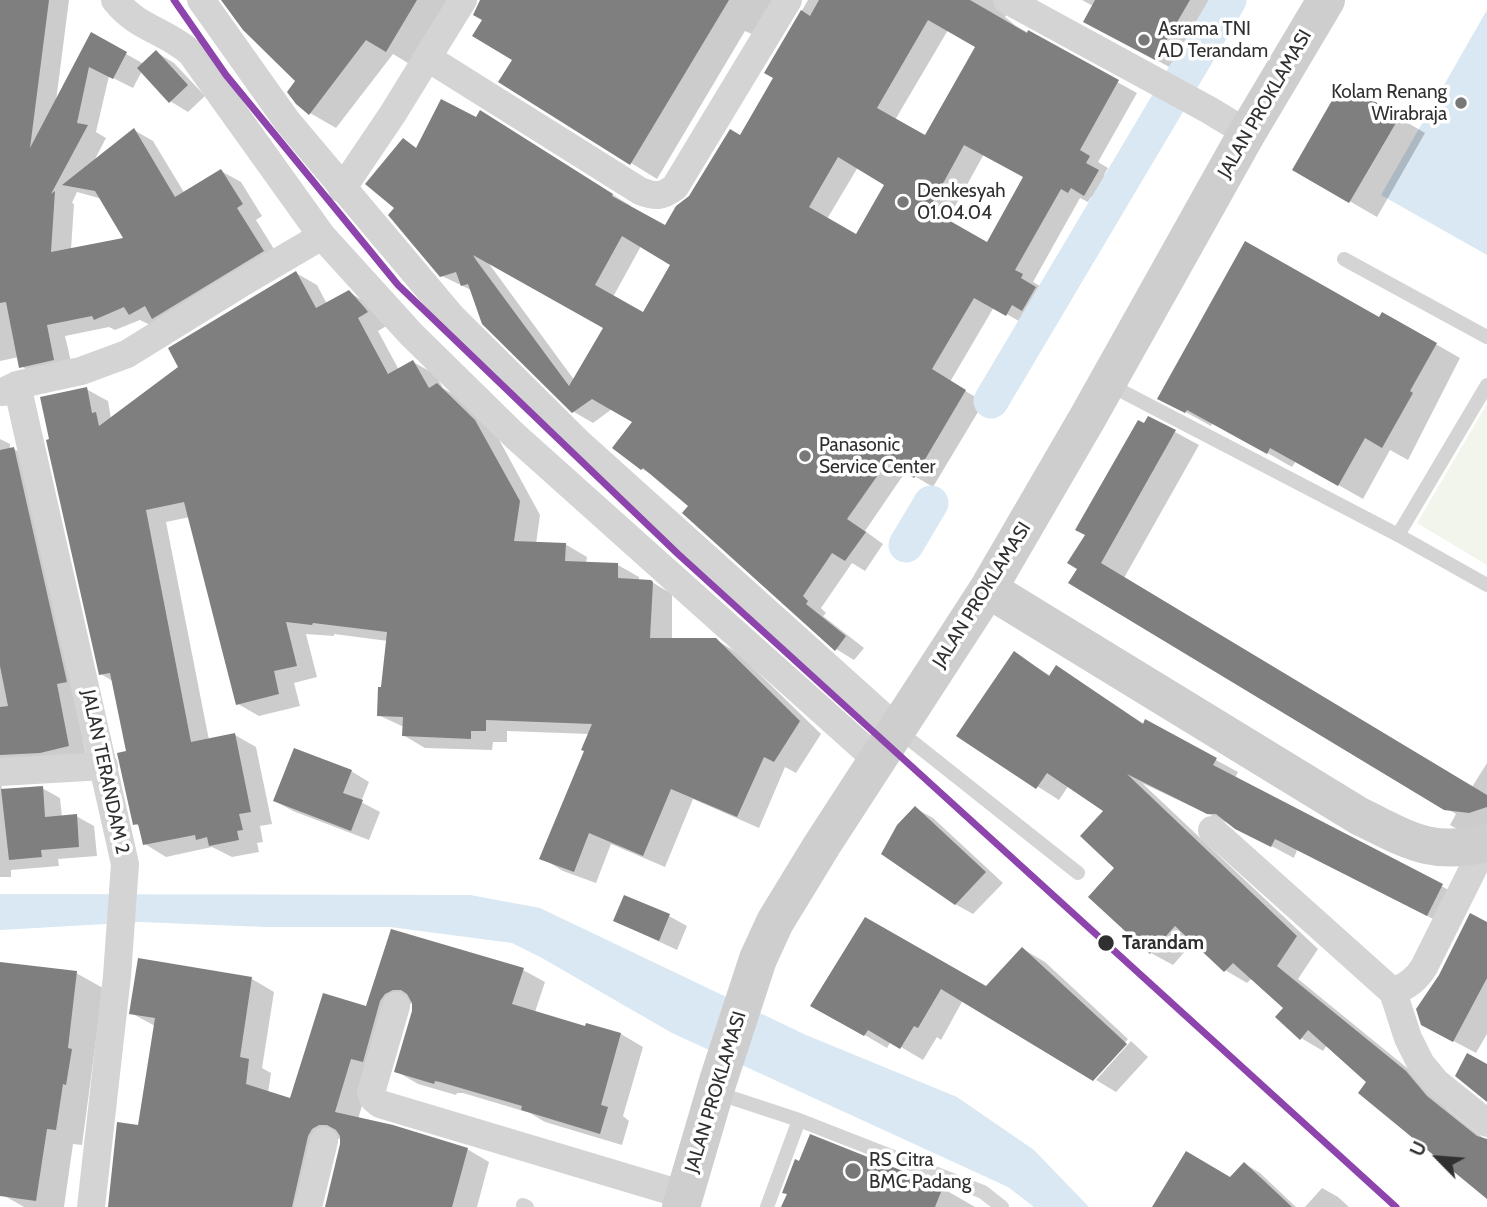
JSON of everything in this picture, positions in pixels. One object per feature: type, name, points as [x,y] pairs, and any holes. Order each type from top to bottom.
[{"type":"main road","name":"JALAN PROKLAMASI","points":[[682,1201],[758,959],[775,922],[988,589],[1247,133],[1326,0]]},
{"type":"main road","points":[[988,589],[1359,816],[1416,844],[1450,849],[1487,843]]},
{"type":"street","points":[[115,0],[125,13],[142,25],[174,38],[191,53],[322,236],[411,334],[515,436],[877,760]]},
{"type":"street","points":[[201,0],[287,121],[452,317],[579,443],[898,730]]},
{"type":"street","points":[[342,189],[463,0]]},
{"type":"street","points":[[428,58],[640,191],[653,196],[664,195],[675,187],[788,0]]},
{"type":"street","points":[[1007,0],[1247,133]]},
{"type":"street","points":[[9,389],[81,372],[127,354],[322,236]]},
{"type":"street","name":"JALAN TERANDAM 2","points":[[9,389],[104,766],[125,864],[91,1207]]},
{"type":"street","points":[[0,772],[104,766]]},
{"type":"street","points":[[1212,830],[1393,992],[1408,1038],[1421,1064],[1437,1083],[1487,1123]]},
{"type":"street","points":[[1393,992],[1406,987],[1417,978],[1424,967],[1487,843]]},
{"type":"street","points":[[396,1006],[371,1093],[380,1104],[682,1201]]},
{"type":"street","points":[[308,1207],[324,1141]]},
{"type":"lane","points":[[1344,259],[1487,337]]},
{"type":"lane","points":[[1107,383],[1398,535],[1487,585]]},
{"type":"lane","points":[[1398,535],[1487,385]]},
{"type":"lane","points":[[898,730],[1077,873]]},
{"type":"lane","points":[[717,1087],[983,1192],[1002,1207]]},
{"type":"lane","points":[[767,1207],[799,1120]]},
{"type":"shaded area","name":"Kolam Renang Wirabraja","points":[[1487,10],[1487,255],[1381,195]]},
{"type":"shaded area","points":[[1487,404],[1487,565],[1417,523]]},
{"type":"shaded area","points":[[0,894],[470,895],[540,908],[806,1035],[957,1097],[1034,1150],[1089,1207],[1034,1207],[1008,1187],[672,1033],[512,943],[390,927],[265,927],[141,922],[0,930]]},
{"type":"building","points":[[0,0],[49,0],[30,148],[91,32],[127,52],[113,79],[89,67],[77,123],[88,125],[51,194],[55,191],[51,252],[123,238],[95,191],[62,185],[134,128],[175,197],[221,169],[243,204],[237,208],[264,251],[152,319],[145,306],[129,315],[124,307],[94,320],[92,316],[47,325],[54,360],[19,368],[6,302],[0,303]]},
{"type":"building","points":[[221,0],[417,0],[386,52],[366,40],[309,115],[287,92],[295,81],[243,30]]},
{"type":"building","points":[[480,0],[729,0],[630,165],[498,82],[512,60],[472,36],[482,20],[473,15]]},
{"type":"building","points":[[819,0],[970,0],[1027,33],[1028,30],[1119,80],[1080,150],[1090,156],[1086,163],[1099,170],[1084,196],[1071,188],[1068,193],[1061,189],[1015,270],[1023,274],[1021,278],[1036,287],[1022,311],[1012,305],[1006,316],[974,298],[932,369],[966,390],[914,478],[887,462],[847,519],[866,532],[845,561],[832,553],[803,596],[808,601],[806,604],[846,636],[835,651],[682,513],[688,506],[643,468],[641,470],[612,448],[632,422],[592,399],[572,413],[482,324],[468,284],[461,286],[456,272],[440,277],[388,215],[394,208],[365,184],[403,138],[416,148],[441,99],[476,117],[480,110],[613,194],[612,196],[665,225],[676,206],[689,196],[730,129],[740,135],[773,78],[764,73],[801,10],[810,16]],"holes":[[[928,20],[975,47],[925,135],[877,108]],[[964,145],[1023,177],[987,242],[929,209]],[[838,157],[884,185],[856,234],[809,207]],[[622,236],[670,265],[643,312],[595,285]],[[473,255],[603,328],[569,386],[476,260]]]},
{"type":"building","name":"Asrama TNI AD Terandam","points":[[1095,0],[1190,0],[1155,60],[1083,22]]},
{"type":"building","points":[[156,50],[188,85],[169,103],[137,68]]},
{"type":"building","points":[[1342,83],[1400,116],[1349,203],[1292,170]]},
{"type":"building","points":[[1245,241],[1379,317],[1382,312],[1437,343],[1382,448],[1365,438],[1338,486],[1270,448],[1267,454],[1187,410],[1185,413],[1157,399]]},
{"type":"building","points":[[296,271],[316,308],[349,290],[368,312],[358,318],[388,374],[413,360],[429,388],[437,383],[475,420],[520,501],[514,541],[566,543],[565,561],[618,563],[618,578],[651,580],[650,638],[716,638],[800,721],[774,762],[764,757],[737,817],[671,789],[643,856],[589,833],[574,872],[539,859],[584,751],[581,750],[592,724],[486,720],[486,731],[471,731],[471,739],[402,736],[403,717],[377,716],[378,687],[381,687],[387,632],[286,622],[297,666],[274,671],[279,694],[236,705],[184,502],[146,510],[191,742],[235,733],[251,812],[239,814],[243,830],[237,831],[239,840],[209,846],[207,837],[196,840],[195,835],[143,845],[138,824],[133,825],[117,753],[126,751],[110,673],[99,675],[46,440],[49,439],[40,397],[87,387],[92,413],[96,412],[99,426],[178,367],[168,348]]},
{"type":"building","points":[[1148,416],[1176,430],[1101,563],[1487,795],[1487,807],[1469,813],[1444,810],[1068,583],[1077,569],[1067,563],[1085,535],[1075,530],[1138,420],[1144,423]]},
{"type":"building","points":[[14,447],[67,682],[57,684],[69,746],[40,753],[0,755],[0,707],[8,706],[0,666],[0,450]]},
{"type":"building","points":[[1014,651],[1049,676],[1056,665],[1143,724],[1145,719],[1217,758],[1213,765],[1443,884],[1427,916],[1275,839],[1271,847],[1235,829],[1216,814],[1207,814],[1127,774],[1297,936],[1277,966],[1406,1071],[1427,1096],[1477,1136],[1487,1139],[1487,1199],[1358,1093],[1366,1082],[1308,1030],[1300,1040],[1275,1017],[1283,1008],[1233,963],[1224,972],[1175,926],[1150,954],[1088,897],[1114,868],[1080,836],[1103,811],[1047,773],[1036,789],[956,736]]},
{"type":"building","points":[[294,748],[352,770],[343,793],[363,800],[351,831],[273,801]]},
{"type":"building","points":[[43,786],[45,817],[77,814],[79,847],[41,850],[42,857],[9,860],[1,789]]},
{"type":"building","points":[[915,806],[986,872],[955,905],[881,854],[897,825]]},
{"type":"building","points":[[624,895],[670,914],[659,941],[613,921]]},
{"type":"building","points":[[1470,913],[1487,922],[1487,978],[1453,1042],[1421,1025],[1416,1009],[1439,975]]},
{"type":"building","points":[[865,917],[986,986],[1022,947],[1127,1044],[1093,1081],[941,989],[918,1028],[914,1026],[900,1049],[868,1030],[864,1036],[810,1006]]},
{"type":"building","points":[[391,929],[524,968],[512,1004],[585,1026],[586,1023],[621,1033],[601,1105],[608,1107],[600,1134],[521,1110],[522,1106],[440,1082],[435,1081],[434,1084],[394,1072],[412,1003],[407,994],[401,990],[393,990],[385,994],[380,1001],[363,1062],[351,1059],[335,1112],[393,1125],[468,1148],[452,1207],[325,1207],[340,1136],[327,1125],[319,1125],[312,1129],[308,1136],[292,1207],[108,1207],[117,1122],[138,1125],[155,1018],[129,1014],[138,958],[252,977],[240,1057],[249,1059],[246,1084],[290,1098],[323,993],[366,1006]]},
{"type":"building","points":[[0,962],[77,971],[68,1048],[72,1049],[66,1085],[63,1084],[56,1130],[47,1129],[36,1201],[0,1196]]},
{"type":"building","points":[[1467,1053],[1487,1064],[1487,1102],[1455,1076]]},
{"type":"building","name":"RS Citra BMC Padang","points":[[810,1134],[943,1187],[935,1207],[781,1207],[787,1194],[782,1193],[795,1159],[799,1161]]},
{"type":"building","points":[[1186,1151],[1230,1177],[1244,1162],[1292,1207],[1152,1207]]},
{"type":"waterway","points":[[991,401],[1229,0]]},
{"type":"waterway","points":[[906,545],[931,503]]},
{"type":"transit line","points":[[174,0],[226,75],[398,285],[678,554],[1396,1207]]},
{"type":"place","name":"Asrama TNI AD Terandam","points":[[1144,40]]},
{"type":"place","name":"Kolam Renang Wirabraja","points":[[1461,103]]},
{"type":"place","name":"Denkesyah 01.04.04","points":[[903,202]]},
{"type":"place","name":"Panasonic Service Center","points":[[805,456]]},
{"type":"place","name":"Tarandam","points":[[1106,943]]},
{"type":"place","name":"RS Citra BMC Padang","points":[[853,1171]]}]
